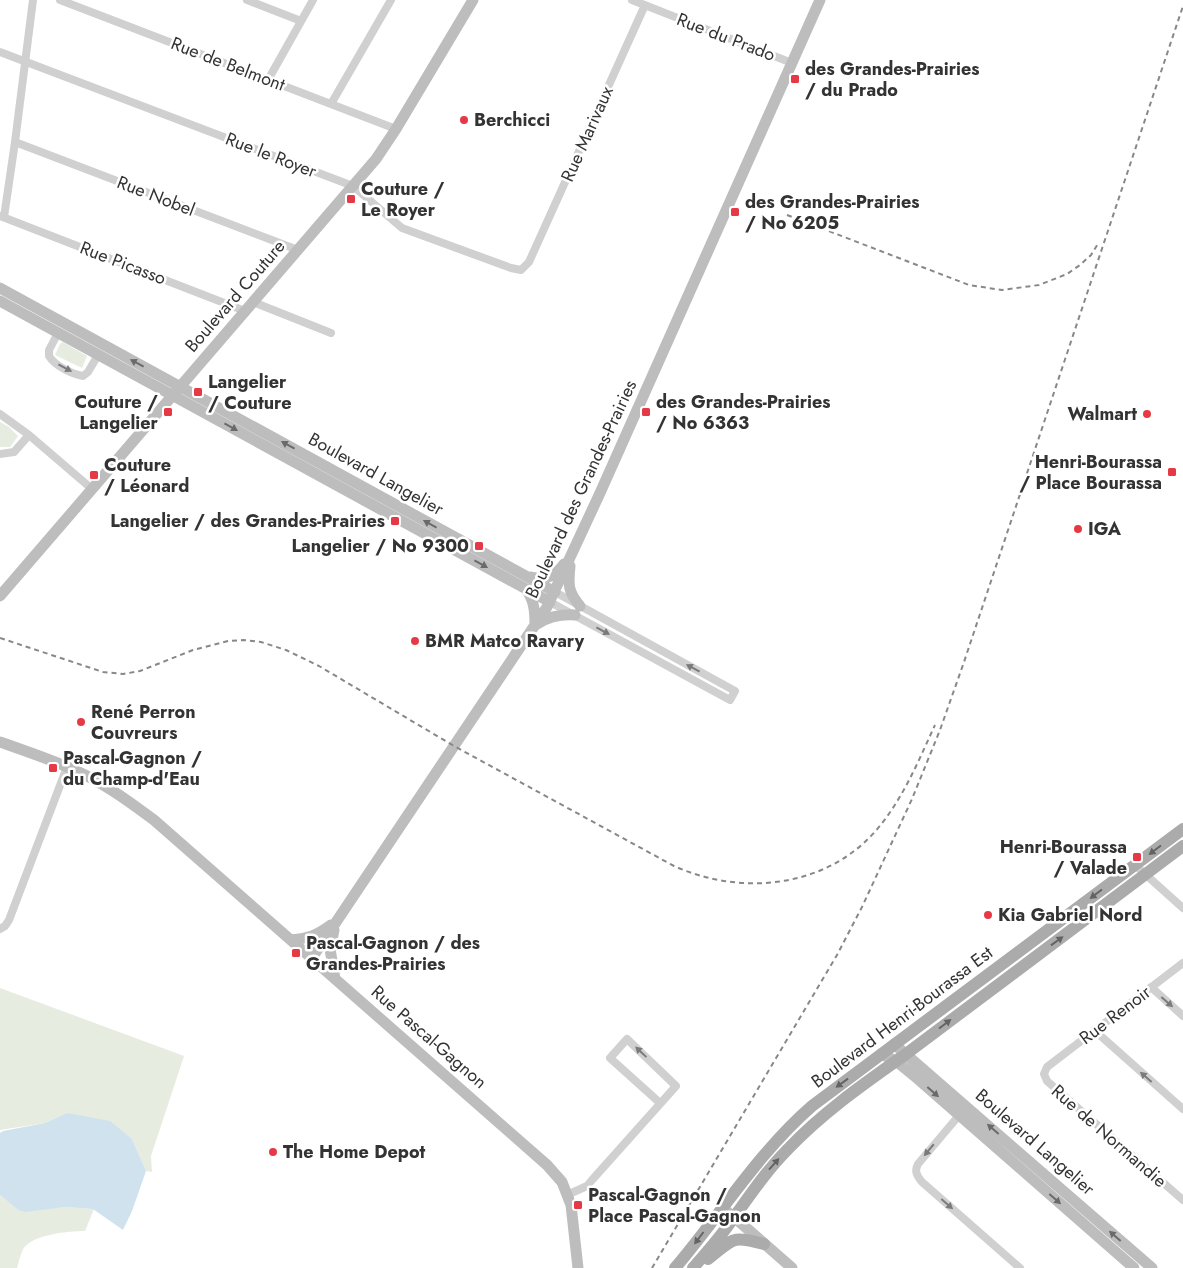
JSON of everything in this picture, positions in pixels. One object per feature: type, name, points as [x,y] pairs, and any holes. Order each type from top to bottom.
[{"type":"main road","name":"Boulevard Couture","points":[[0,596],[376,159],[473,0]]},
{"type":"main road","name":"Boulevard des Grandes-Prairies","points":[[312,958],[552,597],[820,0]]},
{"type":"main road","name":"Boulevard Langelier","points":[[0,288],[176,391],[526,589],[552,597]]},
{"type":"main road","name":"Boulevard Langelier","points":[[0,301],[98,354],[176,391],[518,573],[552,597]]},
{"type":"main road","points":[[518,573],[535,578],[550,578],[561,568],[573,552]]},
{"type":"main road","points":[[526,589],[532,597],[535,625],[552,617],[577,610],[569,589],[569,573],[573,552]]},
{"type":"main road","name":"Rue Pascal-Gagnon","points":[[0,742],[67,766],[105,786],[154,820],[547,1165],[562,1182],[571,1205],[578,1268]]},
{"type":"main road","name":"Boulevard Henri-Bourassa Est","points":[[675,1268],[765,1152],[792,1124],[833,1089],[1183,829]]},
{"type":"main road","name":"Boulevard Henri-Bourassa Est","points":[[694,1267],[734,1217],[767,1171],[803,1134],[843,1100],[1183,846]]},
{"type":"main road","points":[[291,940],[310,938],[337,922]]},
{"type":"main road","points":[[335,979],[330,949],[337,922]]},
{"type":"main road","name":"Boulevard Langelier","points":[[894,1044],[901,1057]]},
{"type":"main road","name":"Boulevard Langelier","points":[[881,1054],[901,1057],[921,1068],[963,1110],[1134,1268]]},
{"type":"main road","name":"Boulevard Langelier","points":[[963,1110],[1152,1268]]},
{"type":"main road","points":[[722,1208],[792,1268]]},
{"type":"main road","points":[[694,1267],[704,1262],[734,1239],[746,1239],[764,1244]]},
{"type":"street","points":[[2,216],[15,142],[33,0]]},
{"type":"street","name":"Rue de Belmont","points":[[60,0],[396,129]]},
{"type":"street","points":[[247,0],[301,20]]},
{"type":"street","points":[[268,80],[313,0]]},
{"type":"street","points":[[331,104],[391,0]]},
{"type":"street","name":"Rue du Prado","points":[[632,0],[792,63]]},
{"type":"street","name":"Rue Marivaux","points":[[529,262],[644,5]]},
{"type":"street","name":"Rue le Royer","points":[[0,52],[353,186],[402,228],[511,268],[521,270],[529,262]]},
{"type":"street","name":"Rue Nobel","points":[[15,142],[298,250]]},
{"type":"street","name":"Rue Picasso","points":[[2,216],[245,311]]},
{"type":"street","points":[[253,302],[331,334]]},
{"type":"street","points":[[58,333],[49,350],[49,356],[54,362],[75,374],[83,376],[88,372],[98,354]]},
{"type":"street","points":[[0,414],[29,435],[92,489]]},
{"type":"street","points":[[0,454],[14,452],[29,435]]},
{"type":"street","name":"Boulevard Langelier","points":[[552,597],[735,691],[730,700],[577,610]]},
{"type":"street","points":[[0,929],[9,920],[67,766]]},
{"type":"street","points":[[1135,865],[1183,908]]},
{"type":"street","name":"Rue Renoir","points":[[1047,1067],[1183,962]]},
{"type":"street","points":[[1151,988],[1183,1016]]},
{"type":"street","points":[[1094,1030],[1183,1109]]},
{"type":"street","points":[[567,1195],[587,1186],[676,1086],[628,1039],[610,1058],[660,1103]]},
{"type":"street","name":"Rue de Normandie","points":[[1047,1067],[1044,1074],[1047,1081],[1183,1200]]},
{"type":"street","points":[[963,1110],[916,1168],[916,1173],[922,1182],[1020,1268]]},
{"type":"shaded area","points":[[63,342],[87,356],[82,368],[55,355],[60,344]]},
{"type":"shaded area","points":[[0,422],[9,427],[18,436],[10,447],[0,447]]},
{"type":"shaded area","points":[[0,988],[184,1056],[151,1156],[152,1172],[146,1171],[132,1139],[67,1113],[45,1123],[0,1130]]},
{"type":"shaded area","points":[[0,1195],[18,1210],[65,1207],[94,1209],[85,1231],[61,1233],[35,1240],[23,1249],[17,1268],[0,1268]]},
{"type":"water","points":[[67,1113],[110,1121],[132,1139],[146,1171],[123,1230],[93,1209],[65,1207],[25,1212],[18,1210],[0,1195],[0,1133],[45,1123]]},
{"type":"railway","points":[[652,1268],[837,955],[862,907],[912,799],[940,730],[964,662],[1183,6]]},
{"type":"railway","points":[[787,215],[969,285],[1002,290],[1039,285],[1067,274],[1091,255],[1099,242]]},
{"type":"railway","points":[[0,638],[103,672],[123,674],[140,671],[193,650],[228,641],[261,642],[286,650],[319,666],[454,746],[674,866],[724,881],[777,882],[802,877],[827,868],[850,854],[870,837],[890,812],[907,784],[935,725]]},
{"type":"place","name":"des Grandes-Prairies / du Prado","points":[[795,79]]},
{"type":"place","name":"Berchicci","points":[[464,120]]},
{"type":"place","name":"Couture / Le Royer","points":[[351,199]]},
{"type":"place","name":"des Grandes-Prairies / No 6205","points":[[735,212]]},
{"type":"place","name":"Langelier / Couture","points":[[198,392]]},
{"type":"place","name":"Couture / Langelier","points":[[168,412]]},
{"type":"place","name":"des Grandes-Prairies / No 6363","points":[[646,412]]},
{"type":"place","name":"Walmart","points":[[1147,414]]},
{"type":"place","name":"Henri-Bourassa / Place Bourassa","points":[[1172,472]]},
{"type":"place","name":"Couture / Léonard","points":[[94,475]]},
{"type":"place","name":"Langelier / des Grandes-Prairies","points":[[395,521]]},
{"type":"place","name":"IGA","points":[[1078,529]]},
{"type":"place","name":"Langelier / No 9300","points":[[479,546]]},
{"type":"place","name":"BMR Matco Ravary","points":[[415,641]]},
{"type":"place","name":"René Perron Couvreurs","points":[[81,722]]},
{"type":"place","name":"Pascal-Gagnon / du Champ-d'Eau","points":[[53,768]]},
{"type":"place","name":"Henri-Bourassa / Valade","points":[[1137,857]]},
{"type":"place","name":"Kia Gabriel Nord","points":[[988,915]]},
{"type":"place","name":"Pascal-Gagnon / des Grandes-Prairies","points":[[296,953]]},
{"type":"place","name":"The Home Depot","points":[[273,1152]]},
{"type":"place","name":"Pascal-Gagnon / Place Pascal-Gagnon","points":[[578,1205]]}]
